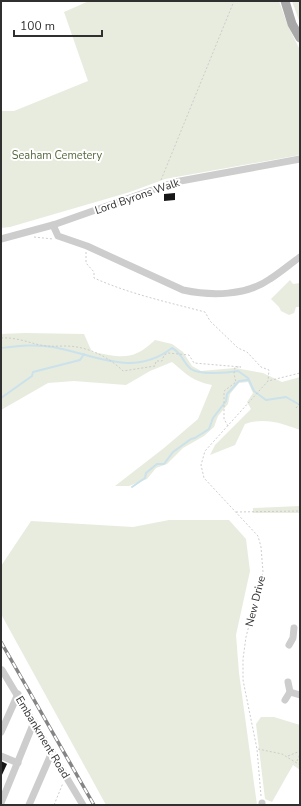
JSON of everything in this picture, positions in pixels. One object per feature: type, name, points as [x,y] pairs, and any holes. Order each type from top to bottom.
[{"type":"main road","points":[[285,1],[292,24],[300,38]]},
{"type":"street","name":"Lord Byrons Walk","points":[[1,240],[53,225],[161,186],[300,159]]},
{"type":"street","points":[[53,225],[58,236],[87,246],[183,290],[198,293],[238,292],[258,286],[270,280],[300,257]]},
{"type":"street","points":[[294,628],[294,641]]},
{"type":"street","name":"Embankment Road","points":[[2,670],[18,694],[81,804]]},
{"type":"street","points":[[285,700],[290,692],[288,682]]},
{"type":"street","points":[[290,692],[300,695]]},
{"type":"street","points":[[1,732],[18,694]]},
{"type":"street","points":[[1,803],[34,722]]},
{"type":"street","points":[[29,805],[52,752]]},
{"type":"street","points":[[1,756],[18,763]]},
{"type":"path","points":[[161,186],[160,182],[234,1]]},
{"type":"path","points":[[29,233],[33,237],[58,240]]},
{"type":"path","points":[[87,249],[86,263],[94,272],[94,278],[140,296],[154,298],[205,312],[210,321],[238,348],[247,352],[261,367],[269,370],[268,381],[300,373]]},
{"type":"path","points":[[1,338],[12,337],[40,345],[54,347],[66,346],[95,351],[123,371],[155,366],[156,361],[162,361],[164,355],[168,353],[189,355],[194,363],[241,367],[235,367],[234,374],[236,382],[224,391],[224,419],[228,427]]},
{"type":"path","name":"New Drive","points":[[262,804],[257,749],[243,680],[243,659],[246,637],[263,572],[258,536],[209,484],[201,472],[200,465],[205,451],[268,381]]},
{"type":"path","points":[[296,408],[300,403]]},
{"type":"path","points":[[236,512],[300,511]]},
{"type":"path","points":[[257,749],[282,754],[300,765]]},
{"type":"path","points":[[287,756],[300,751]]},
{"type":"path","points":[[296,762],[300,754]]},
{"type":"path","points":[[54,805],[66,776]]},
{"type":"green space","name":"Seaham Cemetery","points":[[89,1],[279,1],[288,26],[300,50],[300,155],[165,179],[130,192],[10,227],[1,228],[1,111],[14,111],[88,81],[64,12]]},
{"type":"green space","points":[[292,1],[300,1],[300,23]]},
{"type":"green space","points":[[290,280],[293,284],[300,283],[300,307],[296,307],[294,313],[289,315],[281,311],[271,299]]},
{"type":"green space","points":[[1,334],[84,334],[92,352],[119,356],[133,355],[140,352],[155,340],[172,344],[183,352],[192,366],[201,371],[235,368],[263,373],[282,382],[300,377],[300,430],[273,422],[252,422],[245,424],[235,445],[210,455],[215,445],[251,409],[247,402],[253,393],[248,382],[239,383],[230,394],[228,404],[218,416],[214,427],[204,436],[183,448],[167,464],[156,468],[147,479],[129,486],[115,486],[164,448],[198,419],[212,385],[200,382],[190,377],[172,362],[150,371],[126,385],[74,381],[48,383],[1,410]]},
{"type":"green space","points":[[300,506],[300,513],[253,513],[253,508]]},
{"type":"green space","points":[[169,520],[229,520],[246,539],[250,571],[236,635],[239,673],[257,805],[106,805],[1,614],[1,566],[31,521],[133,527]]},
{"type":"green space","points":[[261,717],[274,717],[300,725],[300,770],[293,765],[272,802],[265,799],[256,724]]},
{"type":"building","points":[[175,193],[175,200],[164,201],[164,194]]},
{"type":"building","points":[[1,761],[7,764],[1,777]]},
{"type":"waterway","points":[[1,348],[47,346],[99,359],[129,363],[143,362],[157,357],[172,348],[176,350],[188,367],[195,371],[213,373],[238,371],[248,378],[254,391],[266,400],[286,397],[300,405]]},
{"type":"waterway","points":[[1,398],[32,376],[33,372],[80,360],[84,354]]},
{"type":"waterway","points":[[132,487],[145,478],[146,473],[157,464],[164,464],[173,452],[191,439],[209,429],[213,418],[226,401],[227,394],[239,381],[248,380]]},
{"type":"railway","points":[[1,642],[94,805]]}]
